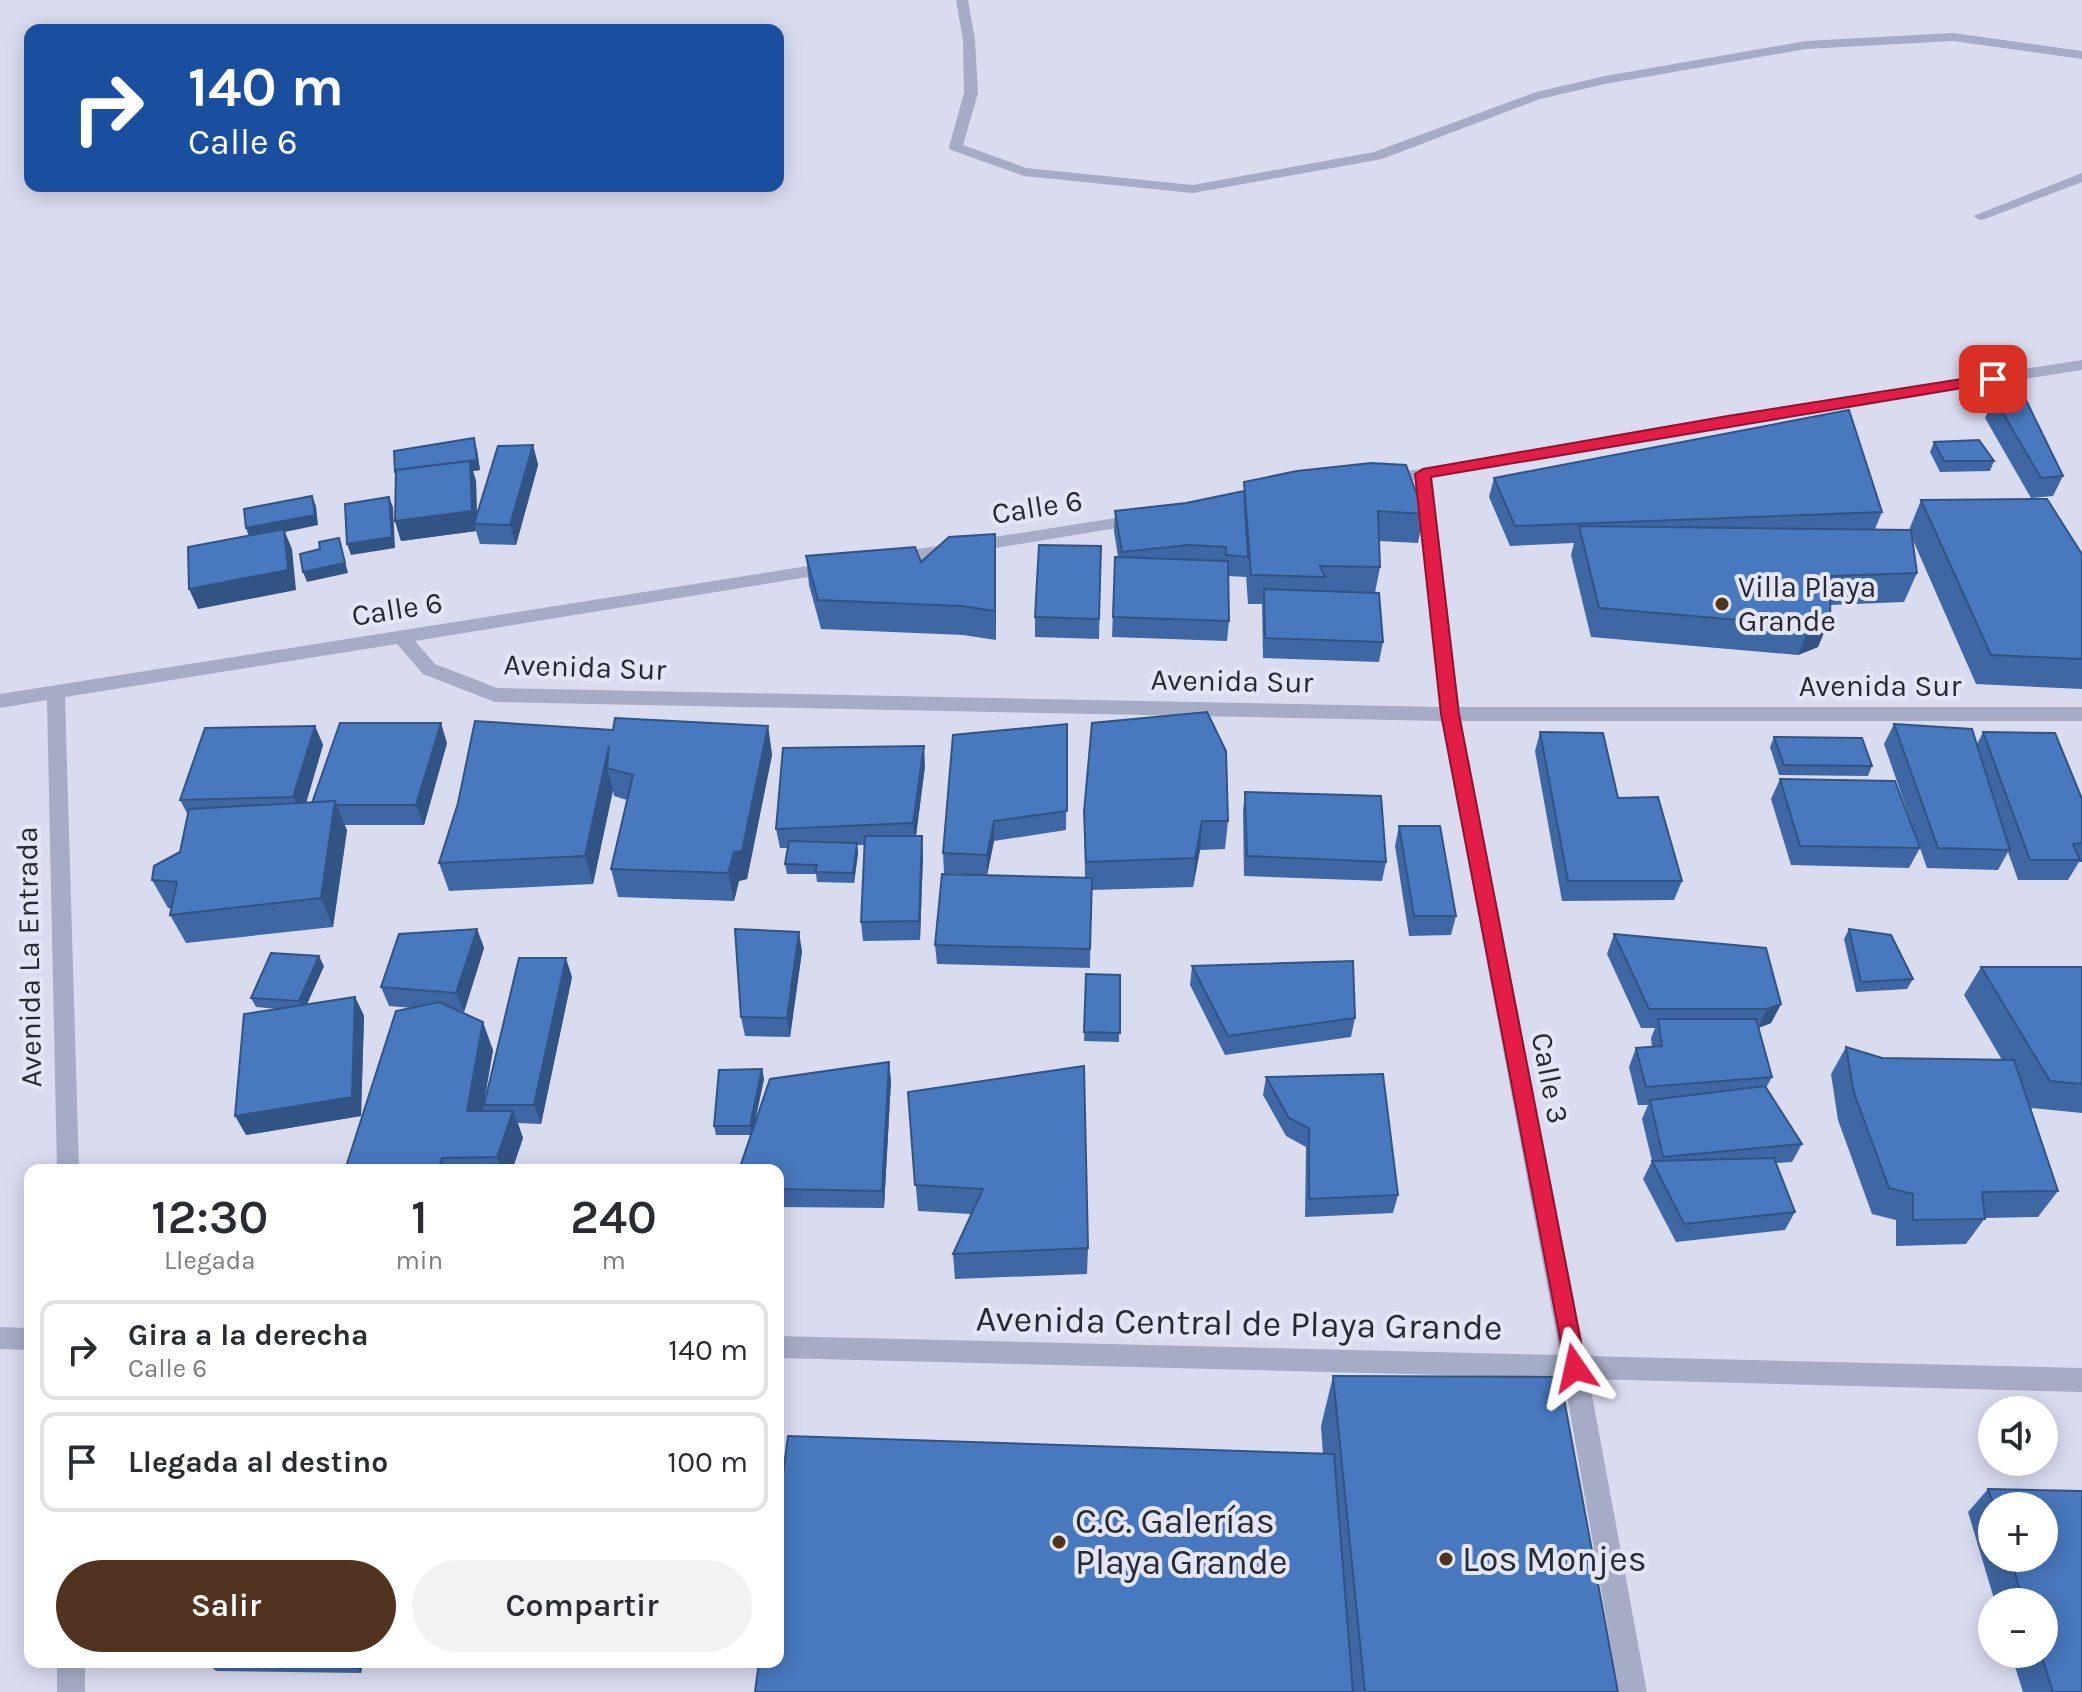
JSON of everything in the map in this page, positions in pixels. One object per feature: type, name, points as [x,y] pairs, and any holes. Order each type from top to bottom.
[{"type":"street","points":[[962,0],[969,40],[971,93],[956,147],[1024,172],[1193,189],[1377,156],[1536,96],[1605,80],[1806,45],[1953,37],[2082,55]]},
{"type":"street","points":[[1980,216],[2082,177]]},
{"type":"street","points":[[1376,482],[1728,420],[2082,365]]},
{"type":"street","name":"Calle 3","points":[[1423,474],[1450,714],[1575,1368],[1633,1692]]},
{"type":"street","name":"Calle 6","points":[[0,701],[1156,517]]},
{"type":"street","name":"Avenida Sur","points":[[401,637],[429,669],[495,695],[1450,714],[2082,714]]},
{"type":"street","name":"Avenida La Entrada","points":[[56,694],[68,1164]]},
{"type":"street","points":[[0,1338],[24,1339]]},
{"type":"street","name":"Avenida Central de Playa Grande","points":[[784,1347],[2082,1380]]},
{"type":"street","points":[[71,1668],[71,1692]]},
{"type":"building","points":[[2024,396],[2063,476],[2041,478],[1994,398]]},
{"type":"building","points":[[1849,410],[1882,512],[1515,526],[1494,478]]},
{"type":"building","points":[[474,438],[477,460],[396,470],[395,473],[394,451]]},
{"type":"building","points":[[1979,440],[1994,461],[1944,461],[1934,442]]},
{"type":"building","points":[[533,445],[510,525],[474,524],[498,446]]},
{"type":"building","points":[[470,461],[472,511],[395,521],[396,470]]},
{"type":"building","points":[[1371,463],[1406,465],[1424,514],[1378,511],[1380,567],[1320,566],[1325,577],[1251,575],[1244,482],[1297,471]]},
{"type":"building","points":[[1244,491],[1248,557],[1226,555],[1226,547],[1188,545],[1122,552],[1115,511],[1186,503]]},
{"type":"building","points":[[312,496],[315,515],[246,528],[244,509]]},
{"type":"building","points":[[389,497],[392,537],[347,544],[345,504]]},
{"type":"building","points":[[2047,499],[2082,554],[2082,659],[1991,655],[1921,500]]},
{"type":"building","name":"Villa Playa Grande","points":[[1579,526],[1911,530],[1917,573],[1831,576],[1830,618],[1810,626],[1599,608]]},
{"type":"building","points":[[284,529],[288,570],[189,589],[188,547]]},
{"type":"building","points":[[995,534],[995,611],[962,606],[818,600],[806,556],[915,547],[921,562],[949,537]]},
{"type":"building","points":[[339,538],[345,563],[303,572],[300,554],[320,549],[319,542]]},
{"type":"building","points":[[1039,545],[1101,546],[1099,619],[1035,617]]},
{"type":"building","points":[[1115,557],[1228,561],[1229,621],[1113,617]]},
{"type":"building","points":[[1264,589],[1379,593],[1383,642],[1265,638]]},
{"type":"building","points":[[1207,712],[1226,751],[1228,821],[1202,821],[1195,858],[1086,862],[1084,812],[1092,723]]},
{"type":"building","points":[[615,718],[768,726],[742,851],[734,852],[728,873],[611,869],[633,775],[607,768],[609,746],[585,856],[439,863],[458,803],[475,721],[613,730]]},
{"type":"building","points":[[340,723],[441,723],[416,805],[336,805],[335,801],[312,803]]},
{"type":"building","points":[[1067,724],[1067,811],[994,821],[987,855],[943,853],[953,735]]},
{"type":"building","points":[[1894,724],[1972,729],[2010,850],[1938,848]]},
{"type":"building","points":[[315,726],[293,797],[180,800],[205,728]]},
{"type":"building","points":[[1540,732],[1603,733],[1618,798],[1658,797],[1682,881],[1568,881]]},
{"type":"building","points":[[1983,732],[2055,733],[2082,799],[2082,843],[2073,844],[2080,860],[2030,860]]},
{"type":"building","points":[[1774,737],[1862,738],[1872,766],[1784,765]]},
{"type":"building","points":[[924,746],[913,823],[776,829],[783,748]]},
{"type":"building","points":[[1780,779],[1895,781],[1920,848],[1800,846]]},
{"type":"building","points":[[1245,792],[1381,796],[1386,862],[1247,856]]},
{"type":"building","points":[[335,801],[321,898],[170,915],[177,882],[152,880],[154,866],[180,852],[189,809]]},
{"type":"building","points":[[1399,826],[1440,826],[1456,916],[1414,916]]},
{"type":"building","points":[[865,836],[922,836],[919,921],[861,922]]},
{"type":"building","points":[[789,841],[857,843],[853,873],[815,872],[817,865],[785,864]]},
{"type":"building","points":[[942,874],[1092,878],[1090,949],[935,945]]},
{"type":"building","points":[[477,929],[456,993],[381,987],[399,934]]},
{"type":"building","points":[[735,929],[799,932],[787,1018],[741,1017]]},
{"type":"building","points":[[1849,929],[1891,935],[1913,979],[1861,982]]},
{"type":"building","points":[[1614,934],[1766,948],[1781,1004],[1767,1009],[1649,1009]]},
{"type":"building","points":[[271,953],[319,956],[299,1001],[251,998]]},
{"type":"building","points":[[519,958],[566,958],[534,1105],[484,1105]]},
{"type":"building","points":[[1353,961],[1355,1018],[1228,1036],[1192,966]]},
{"type":"building","points":[[1981,967],[2082,967],[2082,1084],[2050,1081]]},
{"type":"building","points":[[1086,974],[1120,975],[1120,1033],[1084,1032]]},
{"type":"building","points":[[355,997],[352,1097],[235,1116],[244,1014]]},
{"type":"building","points":[[439,1002],[483,1022],[467,1111],[513,1111],[497,1157],[442,1158],[440,1164],[347,1164],[396,1011]]},
{"type":"building","points":[[1658,1019],[1756,1019],[1772,1077],[1646,1087],[1636,1048],[1662,1046]]},
{"type":"building","points":[[1846,1047],[1882,1058],[2014,1060],[2058,1191],[1982,1192],[1985,1219],[1913,1220],[1913,1194],[1889,1188],[1854,1093]]},
{"type":"building","points":[[889,1062],[882,1191],[784,1189],[784,1164],[741,1164],[770,1079]]},
{"type":"building","points":[[1084,1066],[1088,1248],[953,1254],[983,1189],[915,1185],[908,1092]]},
{"type":"building","points":[[762,1069],[750,1126],[714,1126],[719,1070]]},
{"type":"building","points":[[1383,1074],[1398,1195],[1309,1199],[1309,1128],[1289,1118],[1266,1077]]},
{"type":"building","points":[[1765,1086],[1802,1144],[1663,1157],[1650,1100]]},
{"type":"building","points":[[1774,1158],[1795,1212],[1684,1224],[1652,1161]]},
{"type":"building","name":"Los Monjes","points":[[1333,1376],[1560,1377],[1618,1692],[1365,1692]]},
{"type":"building","name":"C.C. Galerías Playa Grande","points":[[788,1436],[1334,1454],[1353,1692],[755,1692],[758,1668],[784,1668],[784,1467]]},
{"type":"building","points":[[1988,1489],[2082,1491],[2082,1692],[2053,1692],[2045,1668],[2058,1668],[2058,1588],[2020,1588],[2014,1572],[2058,1572],[2058,1492],[1989,1492]]},
{"type":"place","name":"Villa Playa Grande","points":[[1722,604]]},
{"type":"place","name":"C.C. Galerías Playa Grande","points":[[1059,1542]]},
{"type":"place","name":"Los Monjes","points":[[1446,1559]]},
{"type":"route","points":[[1575,1368],[1450,714],[1423,474],[1728,420],[1993,379]]}]
